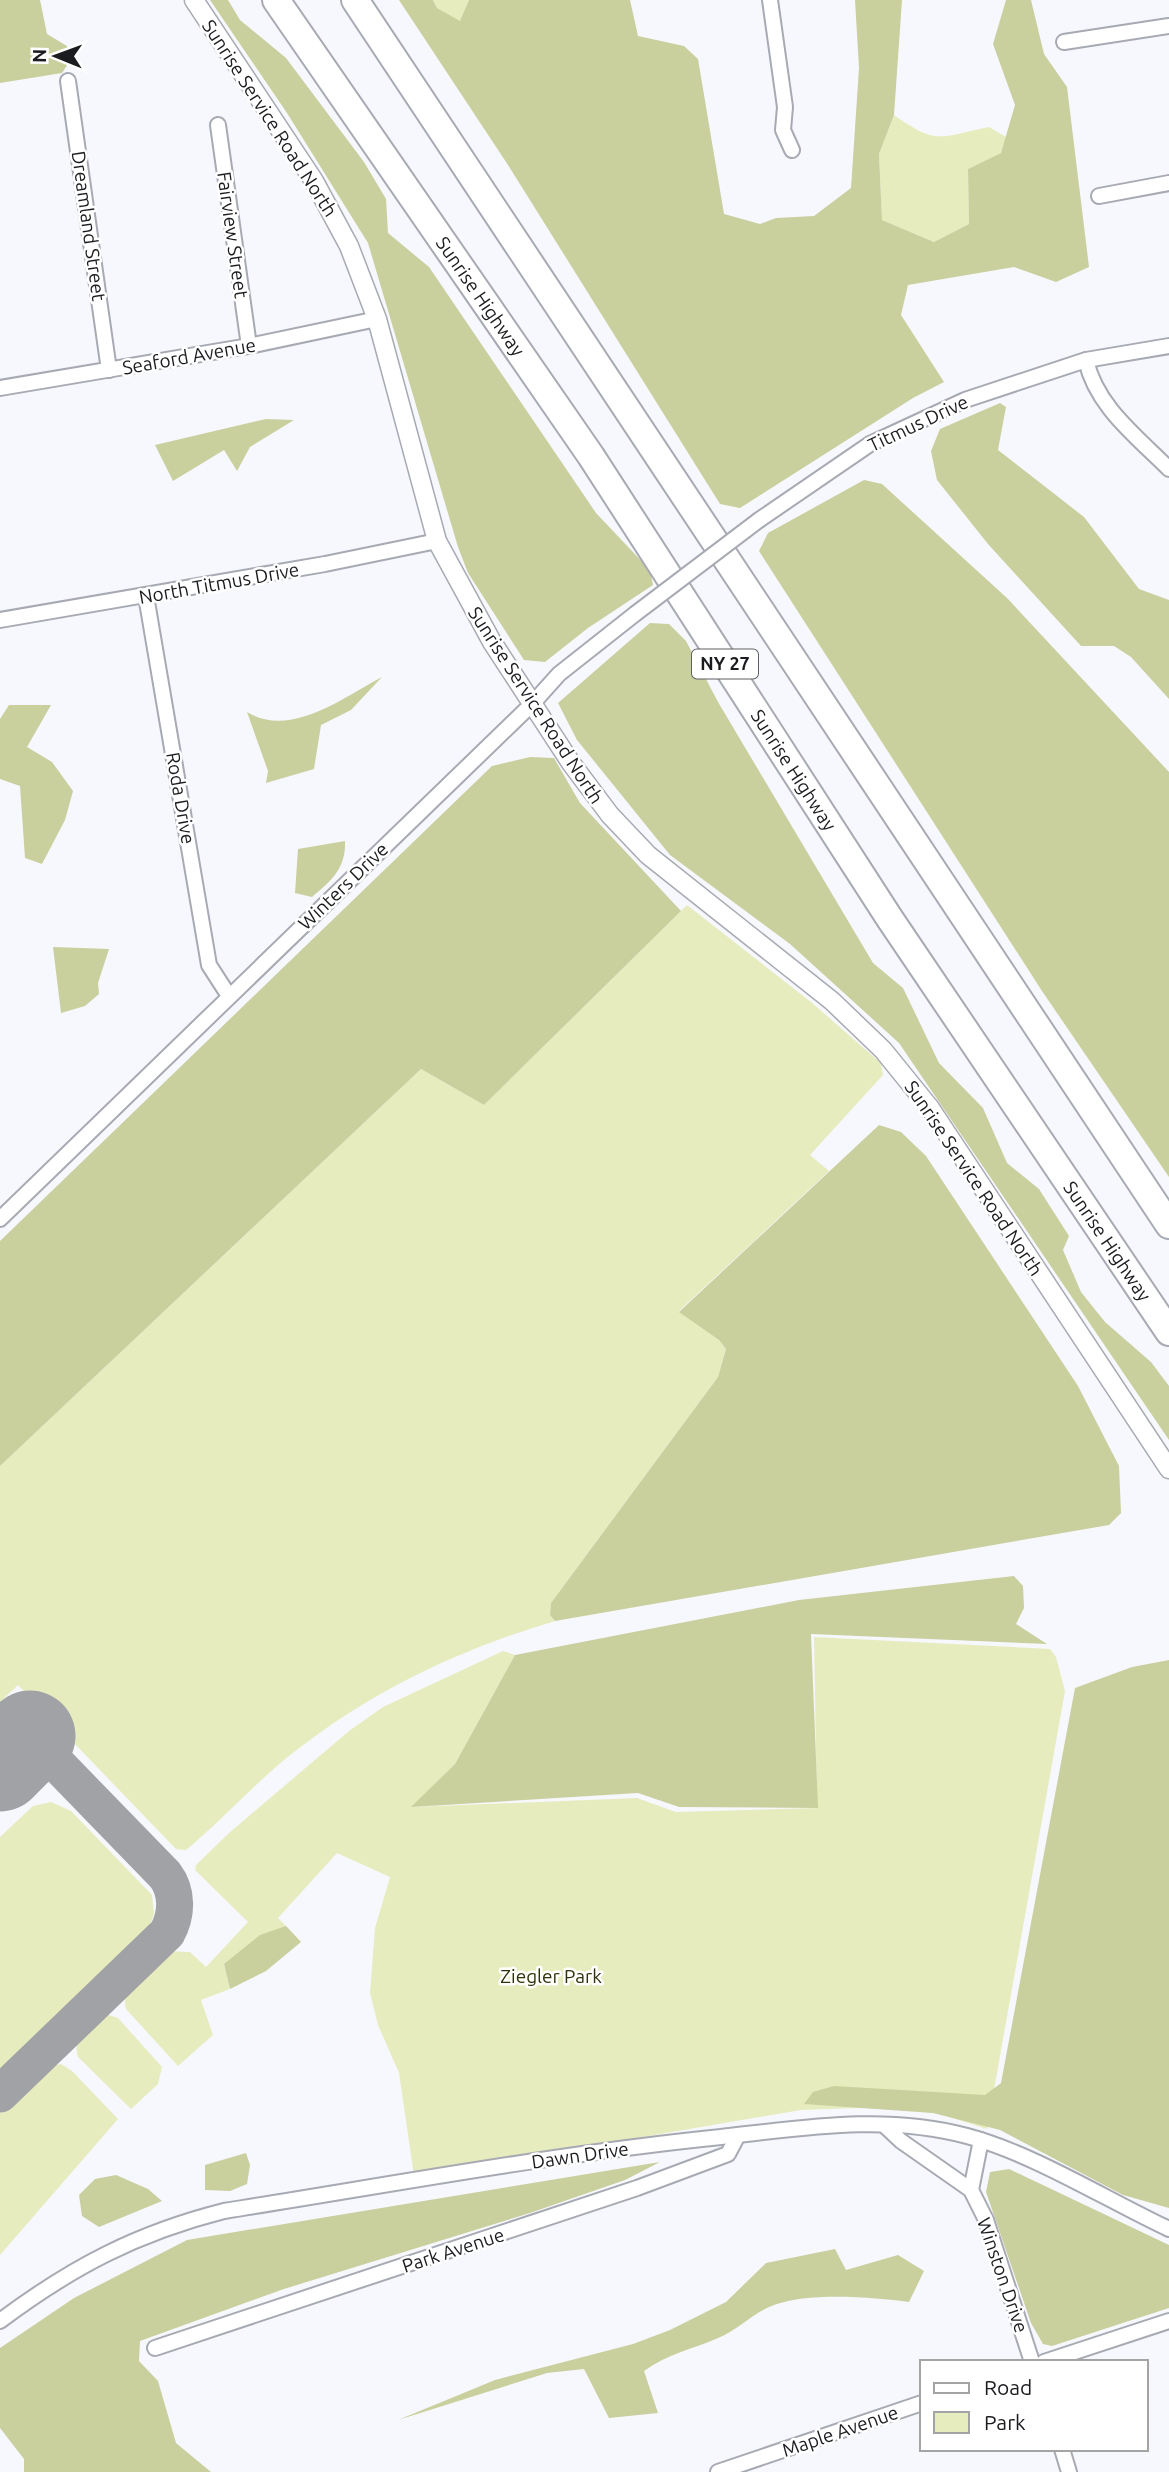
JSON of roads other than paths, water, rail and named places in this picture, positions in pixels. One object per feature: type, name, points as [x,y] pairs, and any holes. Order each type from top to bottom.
[{"type":"highway","name":"Sunrise Highway","points":[[276,0],[591,456],[890,919],[1169,1332]]},
{"type":"highway","name":"NY 27","points":[[355,0],[1169,1225]]},
{"type":"street","name":"Sunrise Service Road North","points":[[194,0],[320,190],[349,246],[377,319],[436,541],[485,631],[588,787],[628,835],[667,872],[832,1002],[906,1077],[937,1119],[1169,1469]]},
{"type":"street","points":[[770,0],[785,107],[783,130],[792,150]]},
{"type":"street","points":[[1064,42],[1169,26]]},
{"type":"street","name":"Dreamland Street","points":[[68,81],[109,370]]},
{"type":"street","name":"Fairview Street","points":[[218,125],[248,346]]},
{"type":"street","points":[[1099,196],[1169,183]]},
{"type":"street","name":"Seaford Avenue","points":[[0,388],[248,346],[377,319]]},
{"type":"street","name":"Titmus Drive","points":[[697,567],[840,462],[894,433],[965,400],[1086,360],[1169,346]]},
{"type":"street","points":[[1086,360],[1091,384],[1104,403],[1169,469]]},
{"type":"street","name":"North Titmus Drive","points":[[0,620],[313,567],[436,541]]},
{"type":"street","name":"Winters Drive","points":[[0,1219],[533,703],[559,674],[697,567]]},
{"type":"street","name":"Roda Drive","points":[[146,596],[209,965],[229,996]]},
{"type":"street","name":"Dawn Drive","points":[[0,2320],[95,2257],[165,2228],[224,2211],[571,2155],[817,2125],[923,2127],[981,2140],[1169,2229]]},
{"type":"street","name":"Winston Drive","points":[[886,2126],[901,2141],[971,2190],[986,2220],[1031,2360]]},
{"type":"street","name":"Park Avenue","points":[[155,2348],[650,2183],[728,2154],[738,2135]]},
{"type":"street","points":[[971,2190],[981,2140]]},
{"type":"street","points":[[1050,2360],[1169,2321]]},
{"type":"street","name":"Maple Avenue","points":[[718,2472],[920,2404]]},
{"type":"street","points":[[1063,2451],[1069,2472]]},
{"type":"park label","name":"Ziegler Park","points":[[551,1976]]}]
